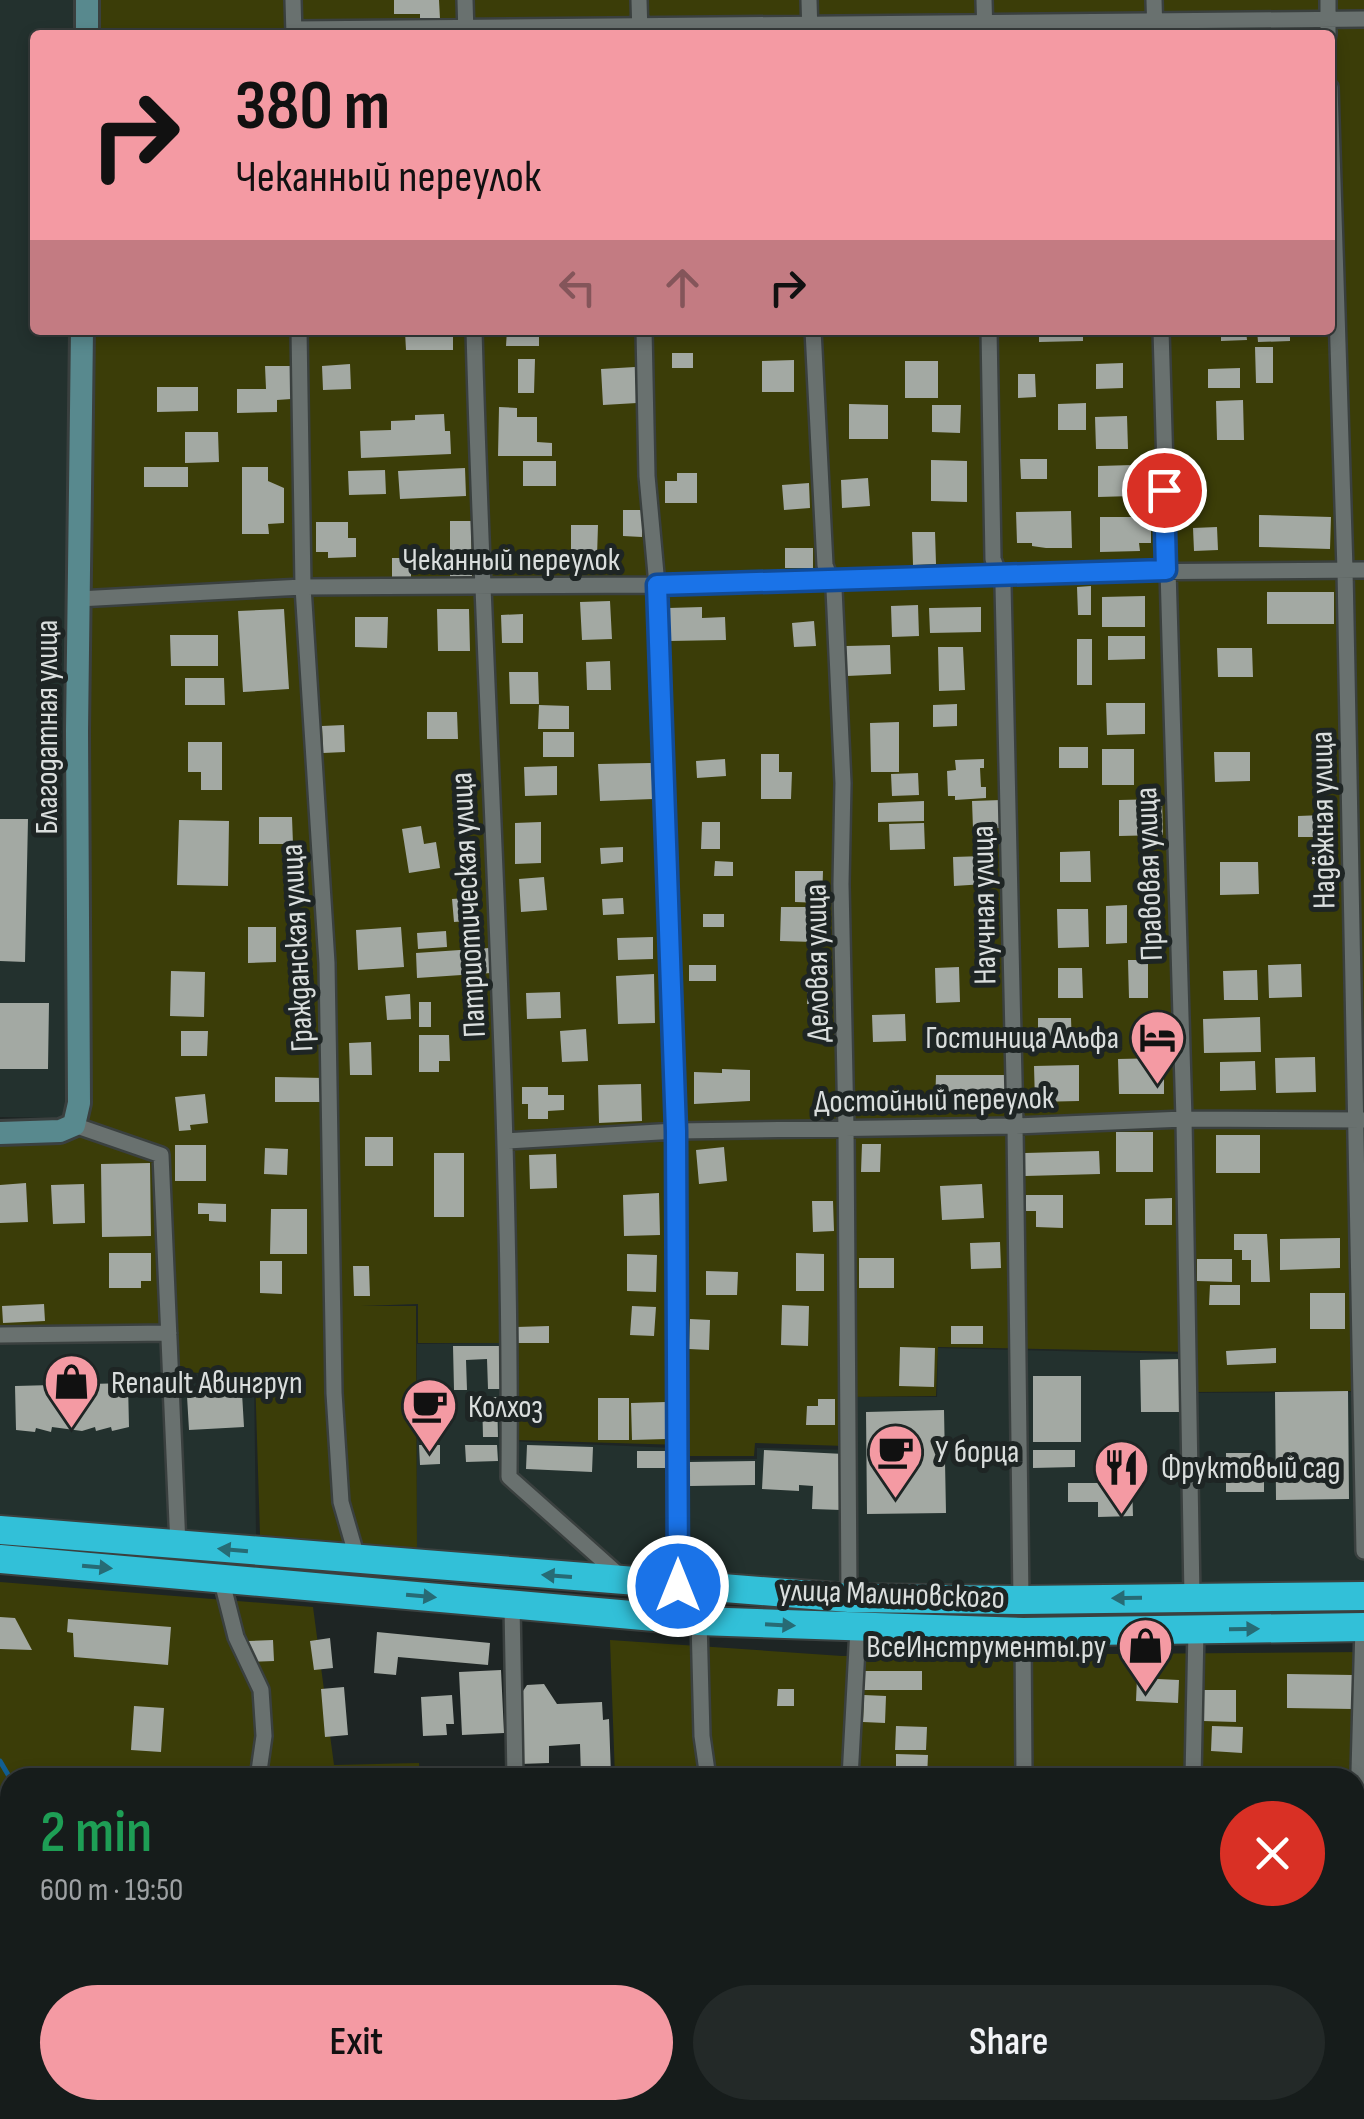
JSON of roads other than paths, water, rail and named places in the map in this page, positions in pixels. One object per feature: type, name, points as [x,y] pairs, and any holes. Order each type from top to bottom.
[{"type":"highway","name":"улица Малиновского","points":[[0,1530],[849,1598],[1364,1596]]},
{"type":"highway","name":"улица Малиновского","points":[[0,1559],[699,1621],[858,1629],[1023,1632],[1363,1627]]},
{"type":"street","points":[[87,0],[87,30]]},
{"type":"street","points":[[293,0],[294,30]]},
{"type":"street","points":[[465,0],[466,30]]},
{"type":"street","points":[[640,0],[640,30],[1328,27],[1364,19]]},
{"type":"street","points":[[810,0],[810,29]]},
{"type":"street","points":[[984,0],[985,28]]},
{"type":"street","points":[[1154,0],[1155,27]]},
{"type":"street","points":[[1328,0],[1328,27]]},
{"type":"street","name":"Надёжная улица","points":[[1335,248],[1360,1120],[1364,1551]]},
{"type":"street","name":"Благодатная улица","points":[[74,1124],[79,1103],[82,335]]},
{"type":"street","name":"Гражданская улица","points":[[299,335],[303,587],[327,963],[334,1393],[342,1502],[358,1561]]},
{"type":"street","name":"Патриотическая улица","points":[[474,335],[481,587],[506,1141],[509,1477],[627,1582]]},
{"type":"street","points":[[644,335],[676,1131],[678,1586]]},
{"type":"street","name":"Деловая улица","points":[[813,335],[824,546],[834,589],[843,782],[849,1598]]},
{"type":"street","name":"Научная улица","points":[[989,335],[992,559],[1003,585],[1016,1126],[1021,1600]]},
{"type":"street","name":"Правовая улица","points":[[1161,335],[1184,1119],[1192,1597]]},
{"type":"street","name":"Чеканный переулок","points":[[78,599],[303,587],[657,585],[998,573],[1364,570]]},
{"type":"street","name":"Достойный переулок","points":[[506,1141],[676,1131],[1016,1126],[1184,1119],[1360,1120]]},
{"type":"street","points":[[0,1132],[60,1132],[74,1124],[162,1155],[178,1546]]},
{"type":"street","points":[[0,1336],[169,1332]]},
{"type":"street","points":[[221,1578],[236,1636],[261,1690],[264,1736],[259,1768]]},
{"type":"street","points":[[512,1605],[515,1768]]},
{"type":"street","points":[[699,1621],[707,1768]]},
{"type":"street","points":[[1359,1768],[1363,1627]]},
{"type":"street","points":[[851,1768],[858,1629]]},
{"type":"street","points":[[1193,1768],[1196,1630]]},
{"type":"street","points":[[1023,1632],[1024,1768]]},
{"type":"waterway","points":[[0,1761],[4,1768]]},
{"type":"place","name":"Гостиница Альфа","points":[[1158,1086]]},
{"type":"place","name":"Renault Авингруп","points":[[72,1431]]},
{"type":"place","name":"Колхоз","points":[[429,1455]]},
{"type":"place","name":"У борца","points":[[896,1500]]},
{"type":"place","name":"Фруктовый сад","points":[[1122,1516]]},
{"type":"place","name":"ВсеИнструменты.ру","points":[[1145,1695]]}]
